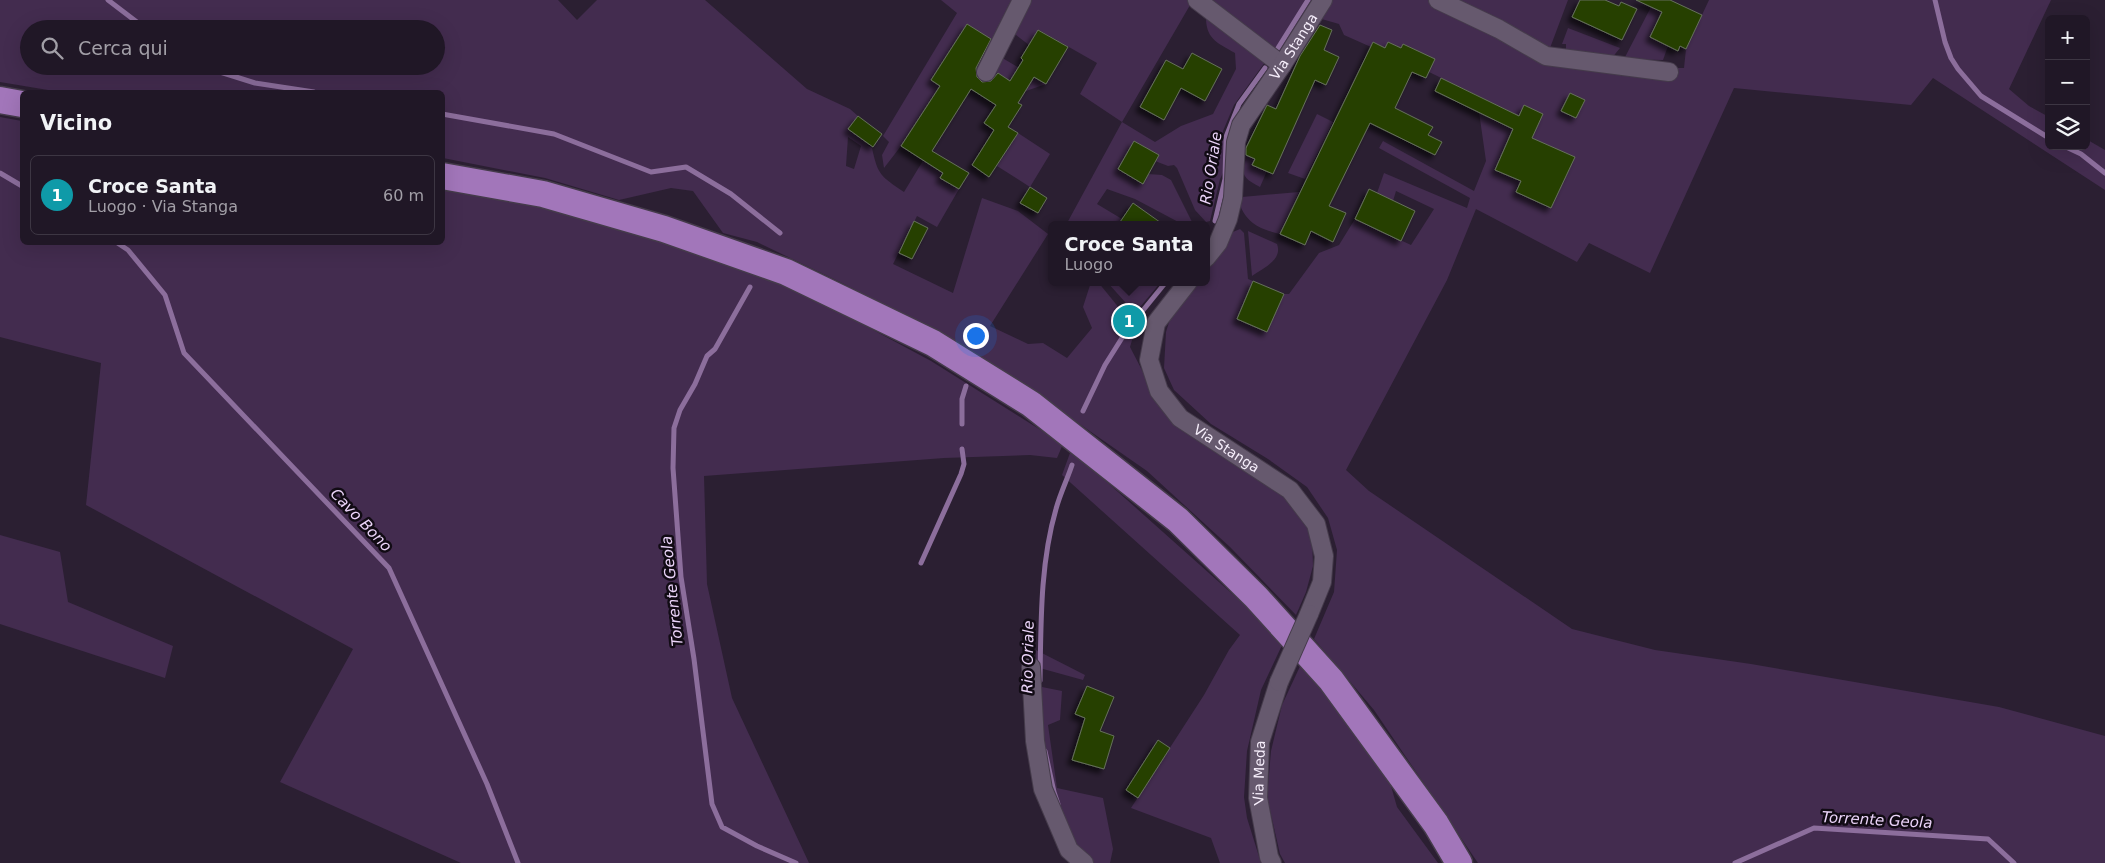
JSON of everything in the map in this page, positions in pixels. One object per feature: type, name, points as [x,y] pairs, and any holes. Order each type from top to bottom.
[{"type":"highway","points":[[0,100],[20,104]]},
{"type":"highway","points":[[445,177],[561,200],[664,228],[786,272],[933,343],[1031,404],[1178,520],[1256,597],[1331,680],[1436,824],[1460,863]]},
{"type":"street","points":[[986,72],[1022,0]]},
{"type":"street","points":[[1197,0],[1282,65]]},
{"type":"street","name":"Via Stanga","points":[[1210,253],[1218,243],[1228,219],[1233,198],[1236,142],[1240,125],[1282,65],[1323,0]]},
{"type":"street","points":[[1438,0],[1499,29],[1546,56],[1669,72]]},
{"type":"street","name":"Via Stanga","points":[[1185,286],[1156,323],[1149,360],[1159,392],[1180,418],[1290,490],[1316,524],[1324,556],[1322,582],[1279,682]]},
{"type":"street","points":[[1031,667],[1035,741],[1043,789],[1069,850],[1084,863]]},
{"type":"street","name":"Via Meda","points":[[1272,863],[1269,857],[1258,798],[1260,742],[1279,682]]},
{"type":"shaded area","points":[[0,0],[558,0],[577,20],[597,0],[705,0],[807,89],[850,109],[858,116],[849,129],[872,148],[879,170],[890,182],[904,192],[924,159],[944,171],[940,178],[959,189],[937,227],[917,216],[893,264],[953,293],[982,198],[1018,211],[1048,234],[990,326],[1028,344],[1043,343],[1067,358],[1092,328],[1083,307],[1090,286],[1101,286],[1124,314],[1120,322],[1135,330],[1130,347],[1145,376],[1152,398],[1169,415],[1288,494],[1307,522],[1312,537],[1313,566],[1306,592],[1296,615],[1230,547],[1147,471],[1025,386],[934,330],[757,242],[723,233],[693,191],[671,188],[619,200],[545,178],[445,158],[445,90],[48,90],[0,82]],"holes":[[[848,137],[861,146],[854,169],[846,166]]]},
{"type":"shaded area","points":[[941,0],[1016,0],[993,41],[967,24],[931,80],[940,86],[901,146],[884,168],[882,155],[889,142],[883,136],[957,13]]},
{"type":"shaded area","points":[[1026,0],[1193,0],[1122,122],[1080,94],[1097,63],[1039,30],[1029,45],[1011,31]]},
{"type":"shaded area","points":[[1206,0],[1314,0],[1285,52],[1275,53]]},
{"type":"shaded area","points":[[1328,0],[1435,0],[1540,54],[1684,68],[1686,49],[1709,0],[2051,0],[2009,89],[2029,106],[2045,115],[2045,150],[2090,150],[2090,141],[2105,150],[2105,190],[1933,78],[1911,105],[1734,88],[1650,273],[1589,243],[1577,262],[1476,209],[1447,280],[1346,470],[1369,491],[1572,629],[1655,650],[1751,664],[1999,707],[2105,736],[2105,863],[1478,863],[1374,710],[1314,639],[1334,592],[1337,550],[1328,518],[1307,487],[1268,459],[1211,424],[1174,390],[1164,368],[1166,332],[1170,319],[1194,286],[1210,286],[1210,265],[1233,232],[1240,229],[1244,233],[1248,279],[1253,281],[1237,319],[1267,332],[1284,294],[1289,294],[1319,253],[1339,245],[1355,219],[1411,245],[1434,209],[1396,191],[1393,201],[1377,193],[1384,173],[1467,208],[1470,198],[1379,148],[1383,141],[1474,191],[1486,161],[1479,112],[1507,110],[1429,72],[1401,48],[1385,48],[1373,42],[1371,47],[1344,35],[1339,24],[1318,18]]},
{"type":"shaded area","points":[[1442,0],[1568,0],[1547,56]]},
{"type":"shaded area","points":[[1651,7],[1662,12],[1650,37],[1668,46],[1663,60],[1624,59]]},
{"type":"shaded area","points":[[1206,12],[1268,58],[1234,105],[1223,131],[1223,173],[1210,221],[1205,221],[1195,210],[1177,168],[1174,165],[1168,166],[1155,161],[1159,155],[1134,141],[1118,170],[1143,183],[1148,174],[1162,175],[1171,180],[1192,221],[1176,221],[1135,199],[1107,189],[1097,204],[1122,219],[1120,221],[1068,221],[1122,122],[1155,142],[1181,126],[1213,114],[1236,69],[1235,53],[1212,38],[1207,28]]},
{"type":"shaded area","points":[[1568,28],[1620,48],[1611,59],[1566,54],[1566,44],[1562,44]]},
{"type":"shaded area","points":[[999,56],[1046,84],[1026,91],[993,70]]},
{"type":"shaded area","points":[[1317,114],[1333,122],[1305,179],[1288,173]]},
{"type":"shaded area","points":[[0,117],[20,121],[20,245],[445,245],[445,187],[538,203],[656,235],[782,281],[931,361],[1063,444],[1057,458],[1030,455],[944,458],[704,476],[707,584],[732,698],[809,863],[461,863],[280,782],[353,649],[86,505],[101,363],[0,337]]},
{"type":"shaded area","points":[[1018,133],[1050,154],[1030,187],[997,166]]},
{"type":"shaded area","points":[[1244,154],[1255,159],[1253,164],[1267,171],[1260,187],[1249,181],[1244,175]]},
{"type":"shaded area","points":[[1299,192],[1280,234],[1260,228],[1250,221],[1239,203],[1242,197]]},
{"type":"shaded area","points":[[1248,231],[1277,244],[1278,250],[1275,259],[1271,263],[1252,276]]},
{"type":"shaded area","points":[[1111,286],[1158,286],[1135,313]]},
{"type":"shaded area","points":[[1070,453],[1080,458],[1256,615],[1283,643],[1261,690],[1247,751],[1244,797],[1247,818],[1261,863],[1220,863],[1211,838],[1131,808],[1204,695],[1229,650],[1240,635],[1062,475]]},
{"type":"shaded area","points":[[0,535],[60,552],[68,602],[173,646],[165,678],[0,624]]},
{"type":"shaded area","points":[[1036,650],[1085,675],[1083,680],[1036,667]]},
{"type":"shaded area","points":[[1302,662],[1389,779],[1397,807],[1438,863],[1285,863],[1280,854],[1267,797],[1271,751],[1282,705]]},
{"type":"shaded area","points":[[1037,686],[1062,691],[1060,720],[1048,725],[1057,788],[1103,798],[1113,849],[1110,863],[1079,863],[1050,790],[1043,759]]},
{"type":"building","points":[[1580,0],[1605,0],[1619,6],[1621,2],[1637,9],[1622,40],[1572,17]]},
{"type":"building","points":[[1636,0],[1670,0],[1702,15],[1686,49],[1680,46],[1678,51],[1650,37],[1662,12]]},
{"type":"building","points":[[967,24],[991,39],[976,68],[977,77],[982,82],[991,81],[998,73],[1010,81],[1038,30],[1068,47],[1046,84],[1034,77],[1018,103],[1022,105],[1008,127],[1018,133],[989,177],[972,165],[994,130],[984,123],[996,105],[971,89],[932,151],[969,173],[959,189],[940,178],[943,173],[901,146],[940,86],[931,80]]},
{"type":"building","points":[[1320,25],[1332,30],[1324,50],[1339,57],[1326,85],[1315,80],[1273,174],[1252,165],[1255,159],[1246,155],[1246,148],[1267,105],[1276,109],[1300,56]]},
{"type":"building","points":[[1373,42],[1385,48],[1388,42],[1401,48],[1403,44],[1435,59],[1426,78],[1412,72],[1395,108],[1433,127],[1428,135],[1442,142],[1435,155],[1370,123],[1329,206],[1346,213],[1333,242],[1311,231],[1305,245],[1280,234]]},
{"type":"building","points":[[1192,53],[1222,69],[1205,101],[1181,88],[1164,120],[1140,107],[1166,60],[1183,69]]},
{"type":"building","points":[[1441,78],[1519,116],[1524,105],[1543,114],[1532,138],[1575,157],[1551,208],[1516,192],[1521,181],[1495,170],[1513,129],[1435,91]]},
{"type":"building","points":[[1570,93],[1585,100],[1576,118],[1561,111]]},
{"type":"building","points":[[858,116],[882,134],[873,147],[848,129]]},
{"type":"building","points":[[1134,141],[1159,155],[1143,184],[1118,169]]},
{"type":"building","points":[[1030,187],[1047,198],[1038,213],[1020,203]]},
{"type":"building","points":[[1369,189],[1415,211],[1401,241],[1355,219]]},
{"type":"building","points":[[1133,203],[1158,221],[1121,221]]},
{"type":"building","points":[[914,221],[928,228],[912,259],[899,253]]},
{"type":"building","points":[[1253,281],[1284,294],[1267,332],[1237,319]]},
{"type":"building","points":[[1087,686],[1114,697],[1100,731],[1114,736],[1104,769],[1072,760],[1085,718],[1075,714]]},
{"type":"building","points":[[1158,740],[1170,748],[1138,798],[1126,790]]},
{"type":"waterway","name":"Torrente Geola","points":[[108,0],[134,20]]},
{"type":"waterway","name":"Rio Oriale","points":[[1278,48],[1308,0]]},
{"type":"waterway","points":[[1935,0],[1945,42],[1951,58],[1958,69],[1981,96],[2045,136]]},
{"type":"waterway","name":"Rio Oriale","points":[[1215,221],[1225,179],[1226,137],[1239,104],[1265,68]]},
{"type":"waterway","name":"Torrente Geola","points":[[230,75],[255,83],[301,90]]},
{"type":"waterway","name":"Torrente Geola","points":[[445,115],[554,134],[651,172],[686,167],[731,194],[780,233]]},
{"type":"waterway","points":[[2072,150],[2081,154],[2105,173]]},
{"type":"waterway","name":"Cavo Bono","points":[[0,173],[20,185]]},
{"type":"waterway","name":"Cavo Bono","points":[[120,245],[128,250],[165,295],[184,353],[389,568],[487,784],[518,863]]},
{"type":"waterway","name":"Rio Oriale","points":[[1083,411],[1105,365],[1127,330],[1163,286]]},
{"type":"waterway","name":"Torrente Geola","points":[[750,287],[715,349],[707,356],[695,384],[680,410],[674,428],[673,468],[681,577],[694,659],[712,804],[722,827],[757,846],[796,863]]},
{"type":"waterway","points":[[962,424],[962,399],[966,386]]},
{"type":"waterway","points":[[921,563],[961,474],[964,464],[962,449]]},
{"type":"waterway","name":"Rio Oriale","points":[[1040,681],[1042,594],[1047,551],[1059,498],[1072,465]]},
{"type":"waterway","name":"Rio Oriale","points":[[1045,751],[1058,804]]},
{"type":"waterway","name":"Torrente Geola","points":[[1735,863],[1814,828],[1988,839],[2014,863]]},
{"type":"place","name":"Croce Santa","points":[[1129,321]]}]
